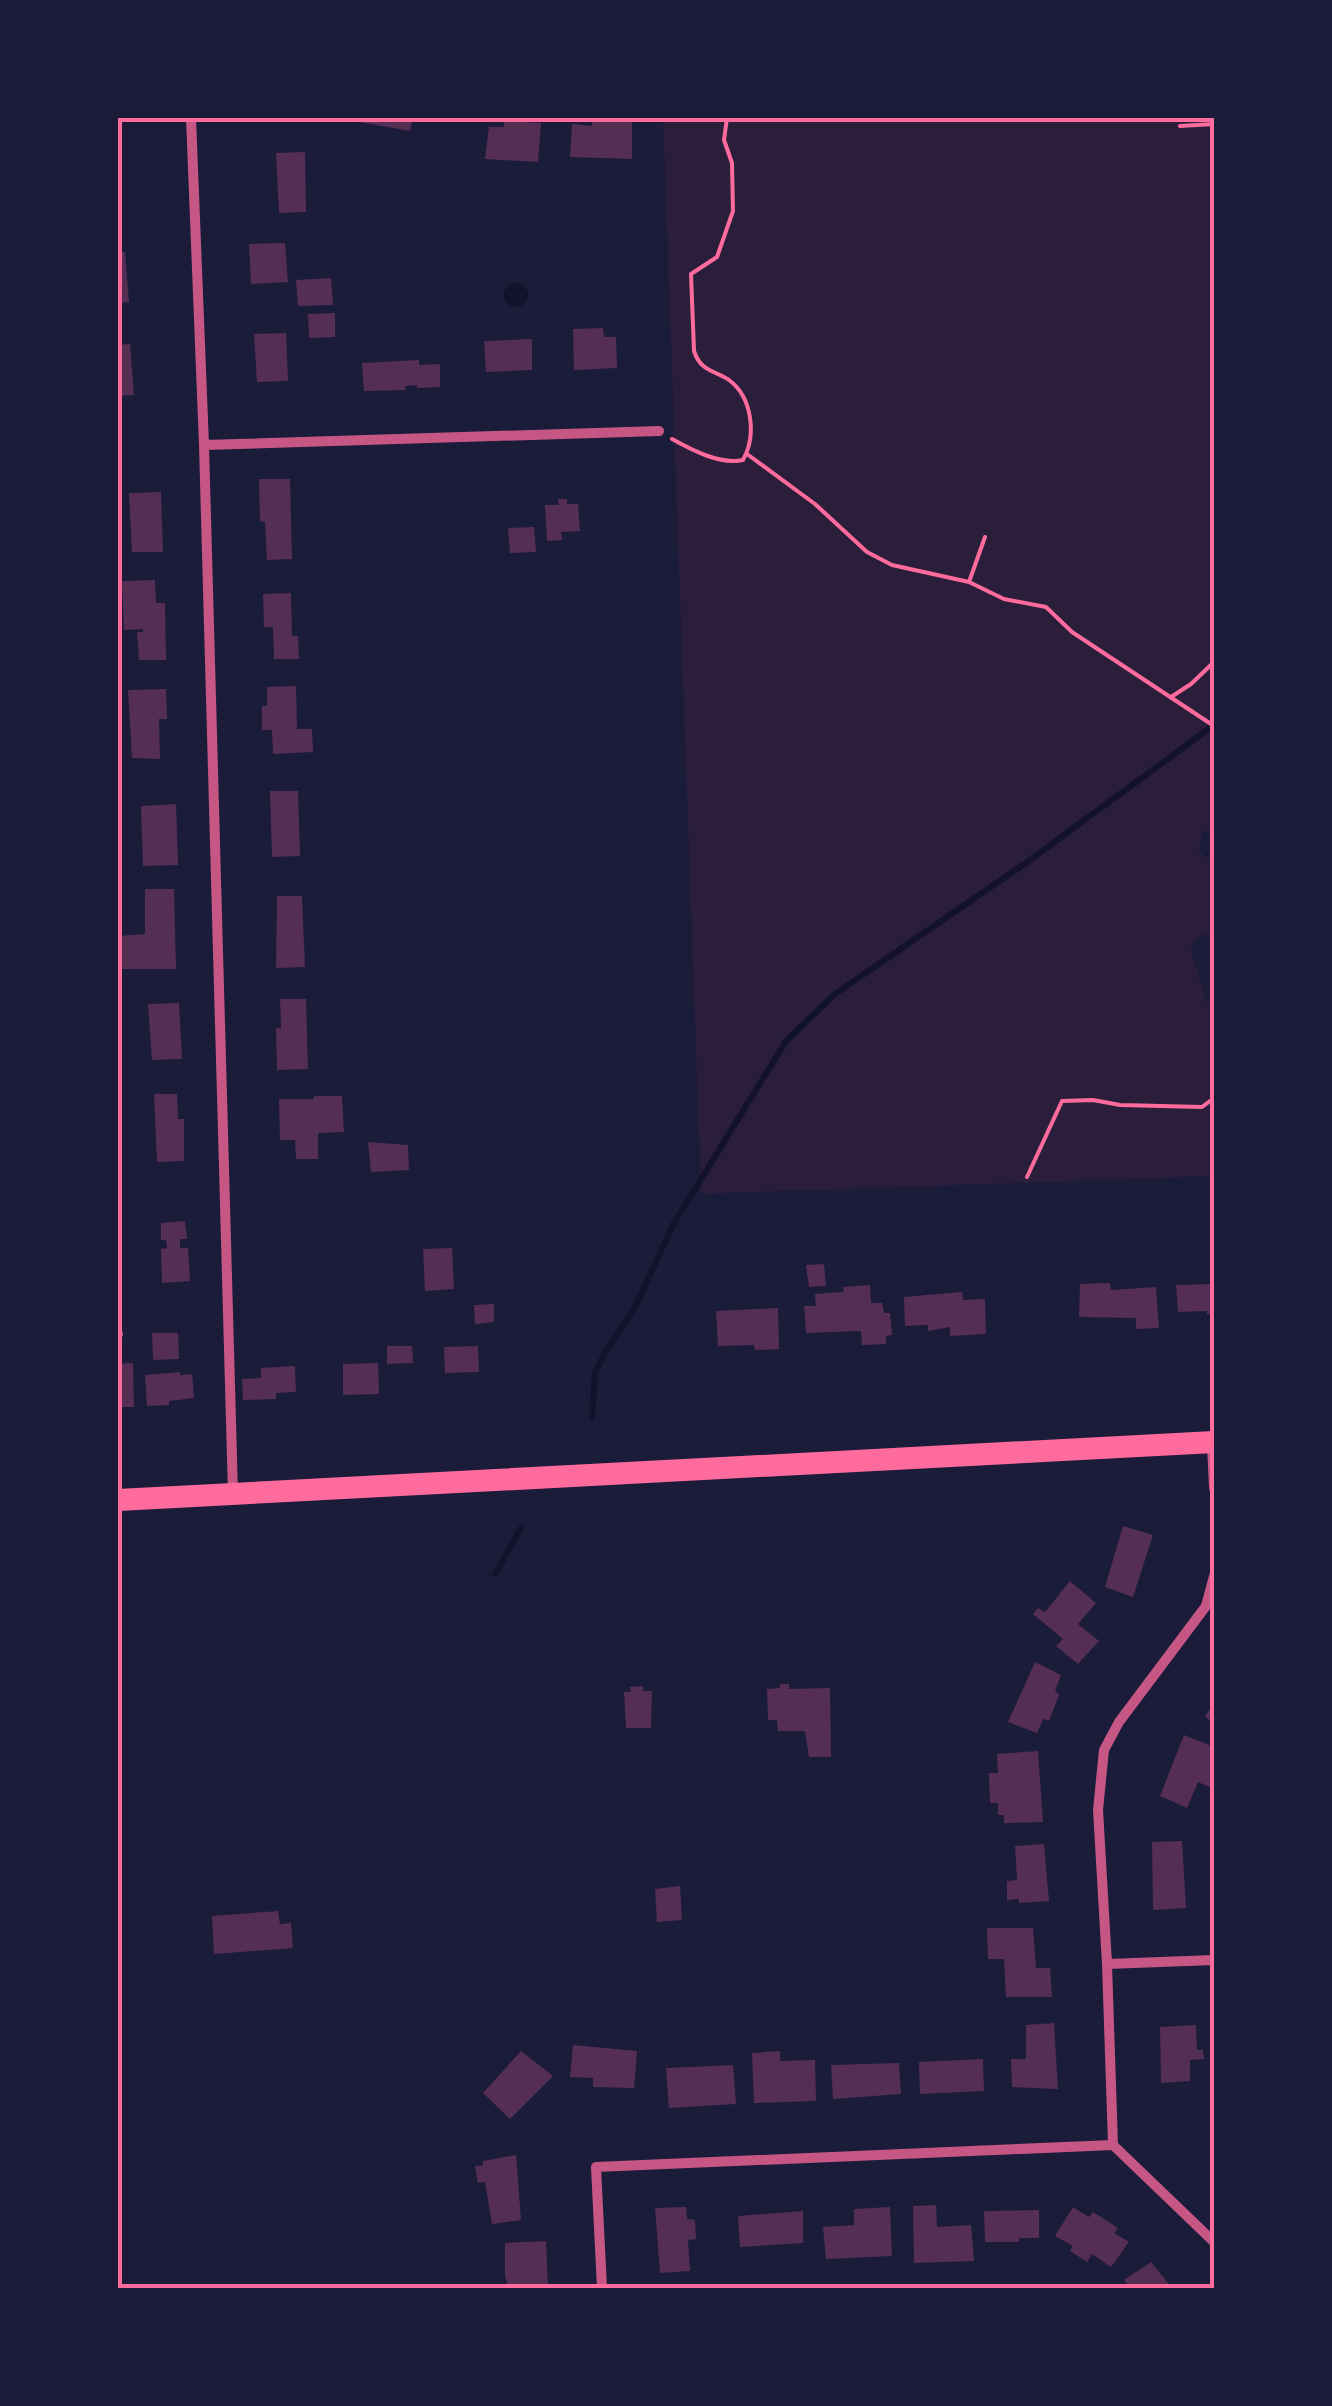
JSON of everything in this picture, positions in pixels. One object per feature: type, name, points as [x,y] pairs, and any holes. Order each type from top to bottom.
[{"type":"main road","points":[[118,1500],[1214,1441]]},
{"type":"street","points":[[191,118],[204,445],[233,1494]]},
{"type":"street","points":[[204,445],[659,431]]},
{"type":"street","points":[[1214,1441],[1214,1488]]},
{"type":"street","points":[[1214,1576],[1199,1617],[1119,1722],[1104,1750],[1098,1810],[1108,1964],[1113,2145],[1214,2242]]},
{"type":"street","points":[[1108,1964],[1214,1960]]},
{"type":"street","points":[[602,2288],[596,2167],[1113,2145]]},
{"type":"path","points":[[688,448],[732,462],[743,460],[751,425],[745,398],[730,381],[712,374],[695,358],[693,337],[691,274],[717,257],[733,211],[732,163],[724,140],[726,118]]},
{"type":"path","points":[[1180,126],[1214,124]]},
{"type":"path","points":[[747,454],[816,504],[867,552],[892,566],[969,582],[1004,598],[1036,604],[1214,726]]},
{"type":"path","points":[[969,582],[985,537]]},
{"type":"path","points":[[1171,697],[1192,684],[1214,662]]},
{"type":"path","points":[[1027,1177],[1062,1102],[1093,1100],[1120,1105],[1202,1107],[1214,1098]]},
{"type":"shaded area","points":[[663,118],[1214,118],[1214,833],[1202,831],[1199,851],[1214,864],[1214,935],[1201,935],[1191,946],[1206,1001],[1214,1003],[1214,1176],[701,1194]]},
{"type":"shaded area","points":[[516,283],[525,286],[525,304],[516,307],[507,304],[504,295],[507,286]]},
{"type":"building","points":[[360,118],[413,118],[410,131],[359,122]]},
{"type":"building","points":[[592,120],[632,121],[632,159],[570,157],[572,124],[592,126]]},
{"type":"building","points":[[504,121],[541,123],[538,162],[485,159],[489,127],[504,127]]},
{"type":"building","points":[[305,152],[306,212],[279,213],[276,153]]},
{"type":"building","points":[[285,243],[288,282],[251,284],[249,244]]},
{"type":"building","points":[[118,252],[125,252],[129,302],[118,303]]},
{"type":"building","points":[[331,278],[333,305],[298,306],[296,280]]},
{"type":"building","points":[[335,313],[335,337],[309,338],[308,314]]},
{"type":"building","points":[[603,328],[604,337],[616,337],[617,368],[574,370],[573,329]]},
{"type":"building","points":[[286,333],[288,381],[257,382],[254,334]]},
{"type":"building","points":[[532,339],[532,370],[486,372],[484,341]]},
{"type":"building","points":[[130,344],[134,395],[118,396],[118,345]]},
{"type":"building","points":[[419,360],[419,365],[440,364],[440,387],[417,385],[405,386],[406,390],[364,391],[362,363]]},
{"type":"building","points":[[259,479],[290,479],[292,559],[267,560],[265,522],[260,521]]},
{"type":"building","points":[[161,492],[163,552],[132,552],[129,493]]},
{"type":"building","points":[[558,499],[578,504],[580,531],[561,532],[562,540],[547,541],[545,505],[559,505]]},
{"type":"building","points":[[534,527],[536,552],[510,553],[508,528]]},
{"type":"building","points":[[155,580],[156,603],[165,603],[166,660],[139,660],[137,632],[143,629],[124,630],[122,581]]},
{"type":"building","points":[[291,593],[292,636],[298,636],[299,659],[274,659],[273,627],[264,627],[263,594]]},
{"type":"building","points":[[296,686],[297,729],[312,729],[313,752],[273,754],[272,730],[262,730],[267,687]]},
{"type":"building","points":[[166,689],[167,719],[159,719],[160,759],[132,758],[128,690]]},
{"type":"building","points":[[270,791],[298,791],[300,856],[272,857]]},
{"type":"building","points":[[176,804],[178,865],[143,866],[141,806]]},
{"type":"building","points":[[145,889],[174,889],[176,969],[121,969],[119,936],[145,934]]},
{"type":"building","points":[[277,896],[302,896],[305,967],[276,968]]},
{"type":"building","points":[[280,999],[306,999],[308,1069],[277,1070]]},
{"type":"building","points":[[179,1003],[182,1059],[152,1060],[148,1004]]},
{"type":"building","points":[[154,1094],[177,1094],[178,1119],[184,1119],[184,1161],[157,1162]]},
{"type":"building","points":[[342,1096],[344,1132],[318,1133],[318,1159],[296,1159],[295,1140],[280,1140],[279,1099]]},
{"type":"building","points":[[368,1142],[408,1145],[409,1170],[371,1172]]},
{"type":"building","points":[[185,1221],[187,1239],[180,1239],[180,1248],[188,1248],[190,1281],[162,1283],[161,1249],[167,1248],[166,1240],[161,1240],[161,1223]]},
{"type":"building","points":[[452,1248],[454,1289],[425,1291],[423,1249]]},
{"type":"building","points":[[824,1264],[826,1286],[809,1287],[806,1265]]},
{"type":"building","points":[[1110,1283],[1111,1290],[1156,1287],[1159,1328],[1136,1329],[1136,1318],[1079,1317],[1080,1284]]},
{"type":"building","points":[[1214,1284],[1214,1314],[1178,1312],[1176,1285]]},
{"type":"building","points":[[870,1285],[871,1303],[882,1303],[884,1313],[890,1313],[892,1335],[886,1336],[886,1344],[862,1345],[861,1331],[806,1333],[804,1306],[816,1306],[815,1294]]},
{"type":"building","points":[[962,1292],[963,1300],[985,1299],[986,1334],[950,1336],[950,1327],[928,1331],[928,1325],[905,1326],[904,1297]]},
{"type":"building","points":[[494,1304],[494,1322],[475,1324],[474,1305]]},
{"type":"building","points":[[778,1308],[779,1349],[718,1346],[716,1311]]},
{"type":"building","points":[[152,1333],[178,1333],[179,1359],[153,1360]]},
{"type":"building","points":[[387,1346],[412,1346],[413,1363],[387,1364]]},
{"type":"building","points":[[478,1346],[479,1372],[445,1373],[444,1347]]},
{"type":"building","points":[[133,1363],[134,1407],[118,1407],[118,1364]]},
{"type":"building","points":[[378,1363],[379,1394],[343,1395],[343,1364]]},
{"type":"building","points":[[295,1366],[296,1392],[276,1393],[276,1399],[243,1400],[242,1379],[261,1378],[261,1368]]},
{"type":"building","points":[[192,1374],[194,1398],[147,1406],[145,1375]]},
{"type":"building","points":[[1123,1526],[1153,1535],[1133,1597],[1105,1587]]},
{"type":"building","points":[[1070,1581],[1096,1603],[1078,1624],[1099,1641],[1078,1664],[1056,1646],[1063,1639],[1033,1614],[1038,1608],[1045,1612]]},
{"type":"building","points":[[1035,1662],[1061,1675],[1055,1691],[1059,1695],[1049,1721],[1043,1719],[1037,1733],[1008,1722]]},
{"type":"building","points":[[780,1684],[789,1684],[789,1689],[830,1688],[831,1757],[809,1757],[805,1731],[778,1731],[777,1720],[768,1720],[767,1689],[780,1688]]},
{"type":"building","points":[[643,1686],[643,1691],[652,1691],[651,1728],[626,1728],[624,1692]]},
{"type":"building","points":[[1214,1704],[1214,1724],[1205,1716]]},
{"type":"building","points":[[1184,1735],[1214,1747],[1212,1788],[1198,1782],[1187,1808],[1160,1796]]},
{"type":"building","points":[[1038,1751],[1043,1822],[1004,1823],[1004,1815],[998,1815],[998,1803],[990,1803],[989,1773],[998,1773],[997,1754]]},
{"type":"building","points":[[1182,1841],[1186,1908],[1153,1910],[1152,1842]]},
{"type":"building","points":[[1044,1844],[1049,1901],[1007,1900],[1007,1881],[1017,1880],[1015,1846]]},
{"type":"building","points":[[680,1886],[682,1920],[657,1922],[655,1889]]},
{"type":"building","points":[[278,1911],[280,1924],[291,1923],[293,1948],[214,1954],[212,1916]]},
{"type":"building","points":[[987,1928],[1033,1928],[1036,1968],[1050,1968],[1052,1997],[1006,1997],[1004,1959],[988,1959]]},
{"type":"building","points":[[1054,2023],[1058,2089],[1012,2087],[1011,2059],[1026,2059],[1026,2025]]},
{"type":"building","points":[[1196,2025],[1197,2050],[1203,2050],[1204,2059],[1190,2060],[1190,2081],[1161,2083],[1160,2027]]},
{"type":"building","points":[[573,2045],[637,2051],[634,2088],[593,2087],[593,2078],[570,2077]]},
{"type":"building","points":[[521,2051],[553,2076],[510,2119],[483,2093]]},
{"type":"building","points":[[780,2051],[780,2061],[815,2060],[816,2101],[754,2103],[752,2053]]},
{"type":"building","points":[[983,2059],[984,2091],[920,2094],[919,2062]]},
{"type":"building","points":[[899,2063],[901,2094],[833,2099],[831,2065]]},
{"type":"building","points":[[733,2065],[736,2104],[669,2108],[666,2068]]},
{"type":"building","points":[[516,2155],[521,2220],[492,2224],[485,2182],[478,2183],[475,2166]]},
{"type":"building","points":[[936,2205],[937,2227],[971,2225],[974,2261],[914,2263],[913,2206]]},
{"type":"building","points":[[686,2207],[687,2219],[695,2220],[696,2239],[688,2240],[690,2271],[660,2273],[655,2208]]},
{"type":"building","points":[[890,2207],[892,2256],[826,2259],[823,2227],[854,2225],[854,2209]]},
{"type":"building","points":[[1073,2207],[1089,2217],[1093,2212],[1118,2228],[1114,2233],[1129,2242],[1111,2267],[1092,2254],[1087,2262],[1070,2251],[1073,2246],[1055,2236]]},
{"type":"building","points":[[1039,2210],[1039,2238],[985,2242],[984,2211]]},
{"type":"building","points":[[803,2211],[803,2243],[740,2247],[738,2216]]},
{"type":"building","points":[[546,2241],[548,2288],[509,2288],[505,2243]]},
{"type":"building","points":[[1151,2262],[1172,2288],[1130,2288],[1124,2280]]},
{"type":"waterway","points":[[592,1417],[595,1373],[605,1353],[635,1307],[674,1223],[786,1041],[835,994],[1030,860],[1214,725]]},
{"type":"waterway","points":[[495,1574],[521,1528]]}]
